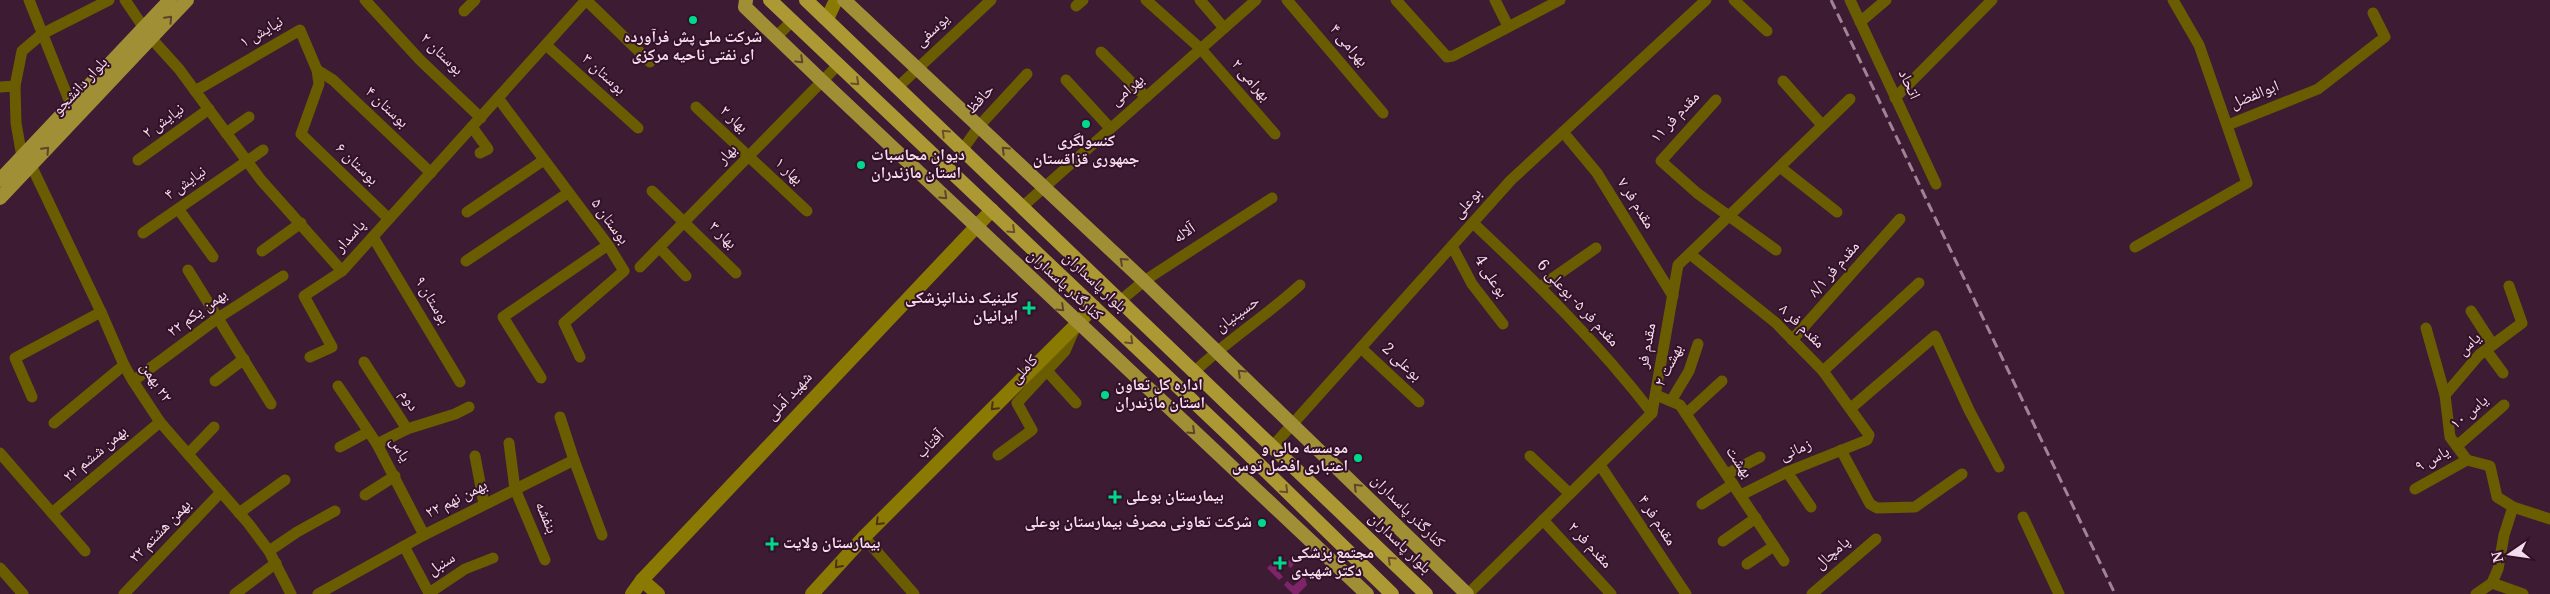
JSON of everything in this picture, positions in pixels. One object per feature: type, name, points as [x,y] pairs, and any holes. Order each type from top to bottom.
[{"type":"highway","name":"بلوار پاسداران","points":[[770,0],[791,22],[1094,307],[1392,594]]},
{"type":"highway","name":"بلوار پاسداران","points":[[806,0],[1426,594]]},
{"type":"main road","name":"بلوار دانشجو","points":[[0,180],[27,161],[147,33],[170,0]]},
{"type":"main road","name":"بلوار دانشجو","points":[[0,198],[71,105],[147,33],[187,0]]},
{"type":"main road","name":"کنارگذر پاسداران","points":[[746,0],[745,7],[776,37],[1367,594]]},
{"type":"main road","points":[[827,19],[836,0]]},
{"type":"main road","name":"کنارگذر پاسداران","points":[[844,0],[1217,350],[1468,594]]},
{"type":"main road","name":"شهید آملی","points":[[632,594],[642,580],[992,210]]},
{"type":"main road","name":"آفتاب","points":[[812,594],[864,537],[1094,307]]},
{"type":"main road","points":[[642,580],[658,594]]},
{"type":"street","points":[[29,0],[71,105]]},
{"type":"street","name":"٢٢ بهمن","points":[[108,0],[42,34],[22,51],[15,86],[16,123],[27,161],[133,381],[160,422],[239,513],[269,551],[291,594]]},
{"type":"street","name":"پاسدار","points":[[126,0],[147,33],[179,69],[261,180],[342,271],[586,0]]},
{"type":"street","name":"بوستان ۲","points":[[365,0],[420,60],[480,118]]},
{"type":"street","points":[[464,11],[474,0]]},
{"type":"street","points":[[586,0],[650,62]]},
{"type":"street","name":"یوسفی","points":[[898,87],[991,0]]},
{"type":"street","name":"بهرامی ۲","points":[[1146,0],[1201,49],[1275,134]]},
{"type":"street","points":[[1200,0],[1224,28]]},
{"type":"street","name":"بهرامی","points":[[1022,207],[1256,0]]},
{"type":"street","name":"بهرامی ۴","points":[[1287,0],[1383,113]]},
{"type":"street","points":[[1396,0],[1447,57],[1453,56],[1560,0]]},
{"type":"street","points":[[1495,0],[1508,26]]},
{"type":"street","name":"بوعلی","points":[[1272,447],[1511,180],[1706,0]]},
{"type":"street","points":[[1734,0],[1767,31]]},
{"type":"street","name":"اتحاد","points":[[1850,0],[1936,184]]},
{"type":"street","points":[[1860,22],[1886,0]]},
{"type":"street","points":[[1896,98],[1992,0]]},
{"type":"street","name":"ابوالفضل","points":[[2173,0],[2199,45],[2228,125],[2318,89],[2385,36],[2373,13]]},
{"type":"street","points":[[776,37],[791,22]]},
{"type":"street","name":"نیایش ۱","points":[[195,91],[300,30],[317,70],[319,84],[301,134]]},
{"type":"street","name":"بوستان ۳","points":[[546,45],[638,128]]},
{"type":"street","points":[[1101,52],[1146,96]]},
{"type":"street","name":"بهار","points":[[640,267],[838,65]]},
{"type":"street","name":"بوستان ۴","points":[[317,70],[333,80],[431,173]]},
{"type":"street","name":"حافظ","points":[[962,150],[980,126],[1027,74]]},
{"type":"street","points":[[1066,80],[1110,128]]},
{"type":"street","points":[[1783,81],[1822,125]]},
{"type":"street","points":[[0,87],[15,86]]},
{"type":"street","name":"بوستان ۵","points":[[498,98],[608,245],[624,271],[564,323],[580,357]]},
{"type":"street","name":"مقدم فر","points":[[1652,413],[1678,265],[1850,99]]},
{"type":"street","name":"مقدم فر ۱۱","points":[[1716,100],[1661,161],[1697,193],[1729,216]]},
{"type":"street","name":"بهار ۲","points":[[696,107],[748,157]]},
{"type":"street","name":"نیایش ۲","points":[[138,160],[209,109]]},
{"type":"street","points":[[226,133],[249,117]]},
{"type":"street","points":[[2135,247],[2247,184],[2228,125]]},
{"type":"street","points":[[472,127],[488,149],[480,153]]},
{"type":"street","name":"مقدم فر ۷","points":[[1563,132],[1597,173],[1673,296]]},
{"type":"street","name":"بوستان ۶","points":[[301,134],[390,219]]},
{"type":"street","name":"نیایش ۴","points":[[143,233],[179,210],[263,150]]},
{"type":"street","name":"بهار ۱","points":[[748,157],[806,211]]},
{"type":"street","points":[[468,212],[544,160]]},
{"type":"street","points":[[1780,167],[1837,212]]},
{"type":"street","name":"بهار ۳","points":[[652,191],[736,273]]},
{"type":"street","points":[[466,261],[568,193]]},
{"type":"street","name":"آلاله","points":[[1120,301],[1144,281],[1272,198]]},
{"type":"street","points":[[179,210],[213,257]]},
{"type":"street","points":[[1729,216],[1776,250]]},
{"type":"street","name":"مقدم فر ۸/۱","points":[[1792,340],[1900,219]]},
{"type":"street","points":[[262,251],[301,223]]},
{"type":"street","name":"مقدم فر ۵- بوعلی 6","points":[[1472,223],[1540,287],[1634,389],[1652,413]]},
{"type":"street","name":"بوستان ۹","points":[[374,237],[460,382]]},
{"type":"street","points":[[541,378],[503,317],[608,245]]},
{"type":"street","name":"بوعلی 4","points":[[1452,246],[1472,284],[1503,324]]},
{"type":"street","points":[[660,248],[686,276]]},
{"type":"street","points":[[1540,287],[1596,248]]},
{"type":"street","name":"مقدم فر ۸","points":[[1690,254],[1776,323],[1823,371],[1869,436],[1867,440]]},
{"type":"street","points":[[188,270],[271,404]]},
{"type":"street","points":[[310,357],[332,347],[304,296],[342,271]]},
{"type":"street","name":"۲۲ بهمن یکم","points":[[133,381],[218,318],[283,276]]},
{"type":"street","points":[[1823,371],[1919,283]]},
{"type":"street","name":"حسینیان","points":[[1194,372],[1217,350],[1267,315],[1300,285]]},
{"type":"street","name":"یاس","points":[[2445,396],[2489,347],[2522,323],[2509,286]]},
{"type":"street","points":[[2471,310],[2504,373]]},
{"type":"street","points":[[32,396],[15,358],[101,312]]},
{"type":"street","name":"کاملی","points":[[998,455],[1032,430],[1017,403],[1065,351],[1078,323]]},
{"type":"street","points":[[2426,328],[2445,396],[2450,437],[2467,460],[2490,466],[2497,498],[2513,507],[2550,519]]},
{"type":"street","points":[[1851,408],[1935,336],[1969,410],[1999,467]]},
{"type":"street","name":"بهشت ۲","points":[[1671,401],[1689,371],[1698,344]]},
{"type":"street","name":"بوعلی 2","points":[[1361,348],[1419,402]]},
{"type":"street","points":[[215,382],[244,359]]},
{"type":"street","name":"دوم","points":[[364,362],[407,429],[377,444]]},
{"type":"street","points":[[54,423],[124,365]]},
{"type":"street","points":[[1047,371],[1076,403]]},
{"type":"street","points":[[1686,414],[1722,380]]},
{"type":"street","name":"یاس","points":[[338,386],[377,444],[424,535]]},
{"type":"street","name":"بهشت","points":[[1656,395],[1680,405],[1784,561]]},
{"type":"street","points":[[407,429],[455,414],[469,406]]},
{"type":"street","name":"یاس ۱۰","points":[[2457,446],[2504,406]]},
{"type":"street","points":[[1468,594],[1652,413]]},
{"type":"street","points":[[560,417],[602,535]]},
{"type":"street","name":"۲۲ بهمن ششم","points":[[52,513],[160,422]]},
{"type":"street","points":[[188,454],[214,427]]},
{"type":"street","points":[[340,447],[368,432]]},
{"type":"street","name":"زمانی","points":[[1740,495],[1787,472],[1867,440]]},
{"type":"street","name":"بنفشه","points":[[509,443],[515,489],[545,560]]},
{"type":"street","points":[[1841,450],[1870,504],[1877,508],[1915,507],[1962,474]]},
{"type":"street","points":[[0,453],[85,551]]},
{"type":"street","points":[[475,456],[484,504]]},
{"type":"street","points":[[1530,456],[1570,494]]},
{"type":"street","points":[[1702,504],[1730,479],[1760,458]]},
{"type":"street","name":"۲۲ بهمن نهم","points":[[318,594],[424,535],[574,460]]},
{"type":"street","name":"یاس ۹","points":[[2414,489],[2467,460]]},
{"type":"street","name":"مقدم فر ۴","points":[[1600,465],[1686,594]]},
{"type":"street","points":[[1787,472],[1812,507]]},
{"type":"street","points":[[365,495],[395,476]]},
{"type":"street","points":[[239,513],[285,480]]},
{"type":"street","name":"۲۲ بهمن هشتم","points":[[124,594],[221,492]]},
{"type":"street","points":[[2476,594],[2492,583],[2498,569],[2504,535],[2513,507]]},
{"type":"street","points":[[269,551],[297,532],[335,511]]},
{"type":"street","points":[[2023,517],[2059,594]]},
{"type":"street","points":[[1723,541],[1756,518]]},
{"type":"street","name":"مقدم فر ۲","points":[[1543,520],[1611,594]]},
{"type":"street","points":[[864,537],[914,594]]},
{"type":"street","name":"پامچال","points":[[1812,594],[1876,538]]},
{"type":"street","name":"سنبل","points":[[404,546],[429,593],[465,569],[493,558]]},
{"type":"street","points":[[1747,564],[1774,546]]},
{"type":"street","points":[[235,594],[276,563]]},
{"type":"street","points":[[0,568],[23,594]]},
{"type":"street","points":[[2492,583],[2523,594]]},
{"type":"shaded area","points":[[1278,558],[1289,560],[1294,564],[1291,568],[1283,564],[1278,571],[1283,577],[1279,580],[1267,568]]},
{"type":"shaded area","points":[[1299,569],[1304,574],[1307,585],[1298,594],[1293,594],[1284,585],[1287,581],[1293,586],[1300,580],[1295,573]]},
{"type":"railway","points":[[1831,0],[2115,594]]},
{"type":"place","name":"شرکت ملی پش فرآورده ای نفتی ناحیه مرکزی","points":[[693,20]]},
{"type":"place","name":"کنسولگری جمهوری قزاقستان","points":[[1086,124]]},
{"type":"place","name":"دیوان محاسبات استان مازندران","points":[[861,165]]},
{"type":"place","name":"کلینیک دندانپزشکی ایرانیان","points":[[1029,308]]},
{"type":"place","name":"اداره کل تعاون استان مازندران","points":[[1105,395]]},
{"type":"place","name":"موسسه مالی و اعتباری افضل توس","points":[[1358,458]]},
{"type":"place","name":"بیمارستان بوعلی","points":[[1115,497]]},
{"type":"place","name":"شرکت تعاونی مصرف بیمارستان بوعلی","points":[[1262,523]]},
{"type":"place","name":"بیمارستان ولایت","points":[[772,544]]},
{"type":"place","name":"مجتمع پزشکی دکتر شهیدی","points":[[1280,563]]}]
